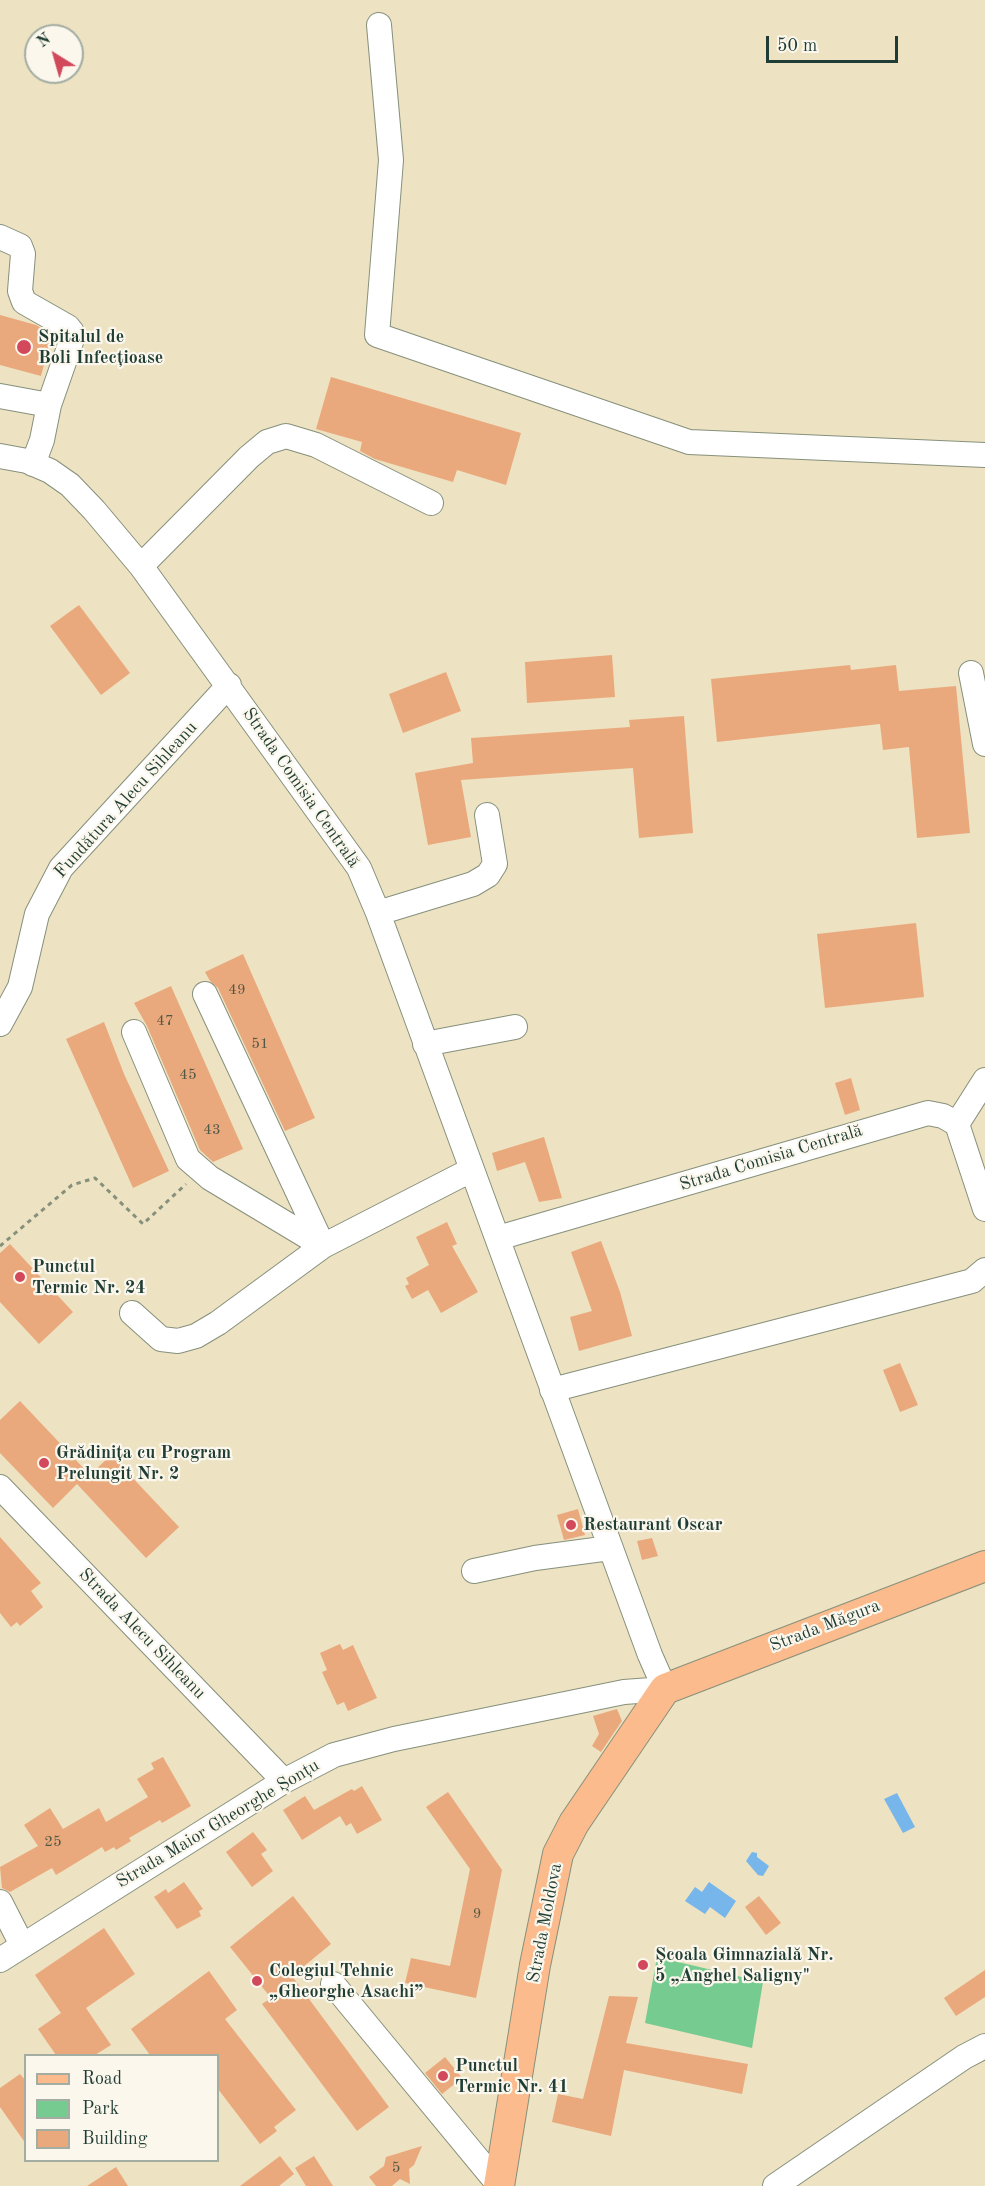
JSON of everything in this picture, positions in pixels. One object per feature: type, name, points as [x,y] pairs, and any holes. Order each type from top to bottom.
[{"type":"main road","name":"Strada Măgura","points":[[665,1689],[985,1566]]},
{"type":"main road","name":"Strada Moldova","points":[[499,2186],[535,1965],[558,1854],[574,1823],[665,1689]]},
{"type":"street","points":[[379,25],[391,160],[377,335],[689,442],[985,455]]},
{"type":"street","points":[[0,237],[20,246],[23,254],[20,291],[24,302],[68,327],[72,332],[72,339],[49,405],[42,440],[33,464]]},
{"type":"street","points":[[0,396],[49,405]]},
{"type":"street","points":[[141,566],[267,442],[286,436],[316,445],[431,503]]},
{"type":"street","name":"Strada Comisia Centrală","points":[[0,456],[33,464],[70,485],[141,566],[359,868],[378,913],[498,1238],[610,1548],[665,1689]]},
{"type":"street","points":[[971,673],[985,744]]},
{"type":"street","name":"Fundătura Alecu Sihleanu","points":[[0,1024],[20,987],[37,914],[61,868],[229,685]]},
{"type":"street","points":[[378,913],[473,884],[488,875],[495,864],[487,815]]},
{"type":"street","points":[[205,994],[323,1246]]},
{"type":"street","points":[[425,1044],[515,1027]]},
{"type":"street","points":[[134,1032],[188,1159],[200,1170],[323,1246]]},
{"type":"street","points":[[985,1080],[957,1124],[985,1209]]},
{"type":"street","name":"Strada Comisia Centrală","points":[[498,1238],[903,1118],[928,1113],[957,1124]]},
{"type":"street","points":[[132,1313],[161,1339],[178,1341],[196,1336],[218,1323],[323,1246],[471,1170]]},
{"type":"street","points":[[552,1390],[972,1281],[985,1270]]},
{"type":"street","name":"Strada Alecu Sihleanu","points":[[0,1487],[284,1781]]},
{"type":"street","points":[[474,1570],[535,1558],[610,1548]]},
{"type":"street","name":"Strada Maior Gheorghe Șonțu","points":[[0,1960],[284,1781],[334,1755],[375,1743],[624,1692],[665,1689]]},
{"type":"street","points":[[0,1902],[22,1945]]},
{"type":"street","points":[[333,1984],[499,2186]]},
{"type":"street","points":[[775,2186],[964,2057],[985,2046]]},
{"type":"path","points":[[0,1246],[72,1185],[95,1178],[143,1224],[200,1170]]},
{"type":"green space","points":[[657,1957],[763,1982],[752,2048],[645,2023]]},
{"type":"water","points":[[897,1793],[915,1827],[903,1833],[884,1799]]},
{"type":"water","points":[[752,1852],[757,1853],[757,1857],[769,1866],[763,1876],[758,1875],[746,1861]]},
{"type":"water","points":[[709,1882],[736,1901],[725,1918],[710,1907],[705,1914],[685,1901],[695,1887],[702,1892]]},
{"type":"building","name":"Spitalul de Boli Infecțioase","points":[[0,315],[36,325],[52,334],[41,376],[0,365]]},
{"type":"building","points":[[331,377],[521,433],[506,485],[457,470],[453,482],[375,459],[360,451],[362,442],[316,429]]},
{"type":"building","points":[[79,605],[130,673],[101,695],[50,626]]},
{"type":"building","points":[[612,655],[615,697],[527,703],[525,662]]},
{"type":"building","points":[[850,665],[851,670],[896,665],[899,691],[956,686],[970,833],[917,838],[909,747],[883,750],[880,724],[717,742],[711,679]]},
{"type":"building","points":[[446,672],[461,711],[403,733],[389,694]]},
{"type":"building","points":[[684,716],[693,833],[639,838],[633,768],[461,780],[471,837],[428,845],[415,773],[473,763],[471,738],[630,727],[629,720]]},
{"type":"building","points":[[916,923],[924,997],[825,1008],[817,934]]},
{"type":"building","points":[[243,954],[315,1118],[285,1131],[218,988],[205,972]]},
{"type":"building","points":[[171,986],[243,1149],[213,1162],[200,1150],[147,1026],[134,1003]]},
{"type":"building","points":[[104,1022],[124,1074],[169,1171],[133,1188],[66,1039]]},
{"type":"building","points":[[851,1078],[860,1110],[845,1115],[835,1083]]},
{"type":"building","points":[[544,1137],[562,1198],[539,1202],[525,1162],[497,1171],[492,1153]]},
{"type":"building","points":[[447,1222],[457,1244],[452,1246],[478,1292],[441,1313],[428,1290],[412,1299],[405,1286],[409,1284],[406,1278],[429,1265],[416,1237]]},
{"type":"building","points":[[601,1241],[620,1292],[632,1336],[579,1351],[570,1317],[592,1311],[571,1252]]},
{"type":"building","name":"Punctul Termic Nr. 24","points":[[10,1244],[73,1312],[39,1344],[0,1302],[0,1253]]},
{"type":"building","points":[[900,1363],[918,1405],[900,1412],[883,1370]]},
{"type":"building","points":[[20,1401],[90,1475],[111,1455],[179,1527],[146,1558],[77,1484],[53,1508],[0,1453],[0,1420]]},
{"type":"building","name":"Restaurant Oscar","points":[[578,1509],[585,1535],[564,1540],[557,1515]]},
{"type":"building","points":[[0,1537],[41,1583],[31,1591],[43,1607],[20,1626],[17,1622],[11,1627],[0,1613]]},
{"type":"building","points":[[652,1538],[658,1556],[642,1560],[637,1541]]},
{"type":"building","points":[[340,1644],[343,1650],[353,1645],[377,1698],[348,1711],[344,1702],[337,1705],[322,1672],[327,1670],[320,1653]]},
{"type":"building","points":[[617,1709],[622,1721],[601,1752],[592,1746],[599,1734],[593,1716]]},
{"type":"building","points":[[163,1757],[191,1806],[162,1823],[160,1820],[129,1838],[131,1841],[116,1850],[114,1847],[105,1852],[102,1847],[56,1875],[52,1868],[10,1892],[2,1888],[0,1867],[38,1846],[24,1825],[50,1808],[63,1829],[99,1808],[106,1822],[148,1797],[137,1779],[154,1769],[151,1763]]},
{"type":"building","points":[[362,1786],[382,1820],[357,1834],[351,1823],[346,1826],[340,1816],[302,1840],[283,1810],[305,1796],[314,1810]]},
{"type":"building","points":[[448,1792],[502,1870],[476,1998],[405,1983],[411,1958],[450,1966],[470,1869],[426,1807]]},
{"type":"building","points":[[253,1832],[267,1850],[261,1854],[273,1871],[252,1887],[226,1852]]},
{"type":"building","points":[[184,1882],[203,1909],[199,1911],[201,1916],[177,1929],[154,1897],[166,1889],[168,1893]]},
{"type":"building","points":[[293,1896],[331,1944],[292,1976],[389,2107],[357,2131],[262,2004],[271,1998],[230,1947]]},
{"type":"building","points":[[759,1896],[781,1923],[766,1935],[745,1907]]},
{"type":"building","points":[[104,1928],[135,1974],[86,2008],[111,2045],[97,2054],[55,2054],[38,2029],[61,2013],[35,1975]]},
{"type":"building","points":[[985,1970],[985,1997],[956,2016],[944,1998]]},
{"type":"building","points":[[209,1971],[237,2010],[225,2019],[296,2110],[274,2127],[277,2131],[260,2144],[219,2090],[219,2054],[149,2054],[131,2029]]},
{"type":"building","points":[[609,1996],[638,1997],[626,2043],[748,2064],[742,2094],[624,2070],[611,2136],[552,2122],[558,2094],[583,2099]]},
{"type":"building","name":"Punctul Termic Nr. 41","points":[[445,2057],[462,2078],[442,2094],[425,2073]]},
{"type":"building","points":[[20,2074],[24,2079],[24,2141],[0,2107],[0,2088]]},
{"type":"building","points":[[422,2146],[414,2165],[409,2169],[410,2184],[400,2179],[392,2186],[376,2186],[369,2177],[384,2166],[386,2157]]},
{"type":"building","points":[[280,2156],[294,2174],[279,2186],[240,2186]]},
{"type":"building","points":[[314,2156],[333,2186],[306,2186],[295,2168]]},
{"type":"building","points":[[116,2167],[128,2186],[87,2186]]},
{"type":"place","name":"Spitalul de Boli Infecțioase","points":[[24,347]]},
{"type":"place","name":"Punctul Termic Nr. 24","points":[[20,1277]]},
{"type":"place","name":"Grădinița cu Program Prelungit Nr. 2","points":[[44,1463]]},
{"type":"place","name":"Restaurant Oscar","points":[[571,1525]]},
{"type":"place","name":"Școala Gimnazială Nr. 5 „Anghel Saligny\"","points":[[643,1965]]},
{"type":"place","name":"Colegiul Tehnic „Gheorghe Asachi”","points":[[257,1981]]},
{"type":"place","name":"Punctul Termic Nr. 41","points":[[443,2076]]}]
